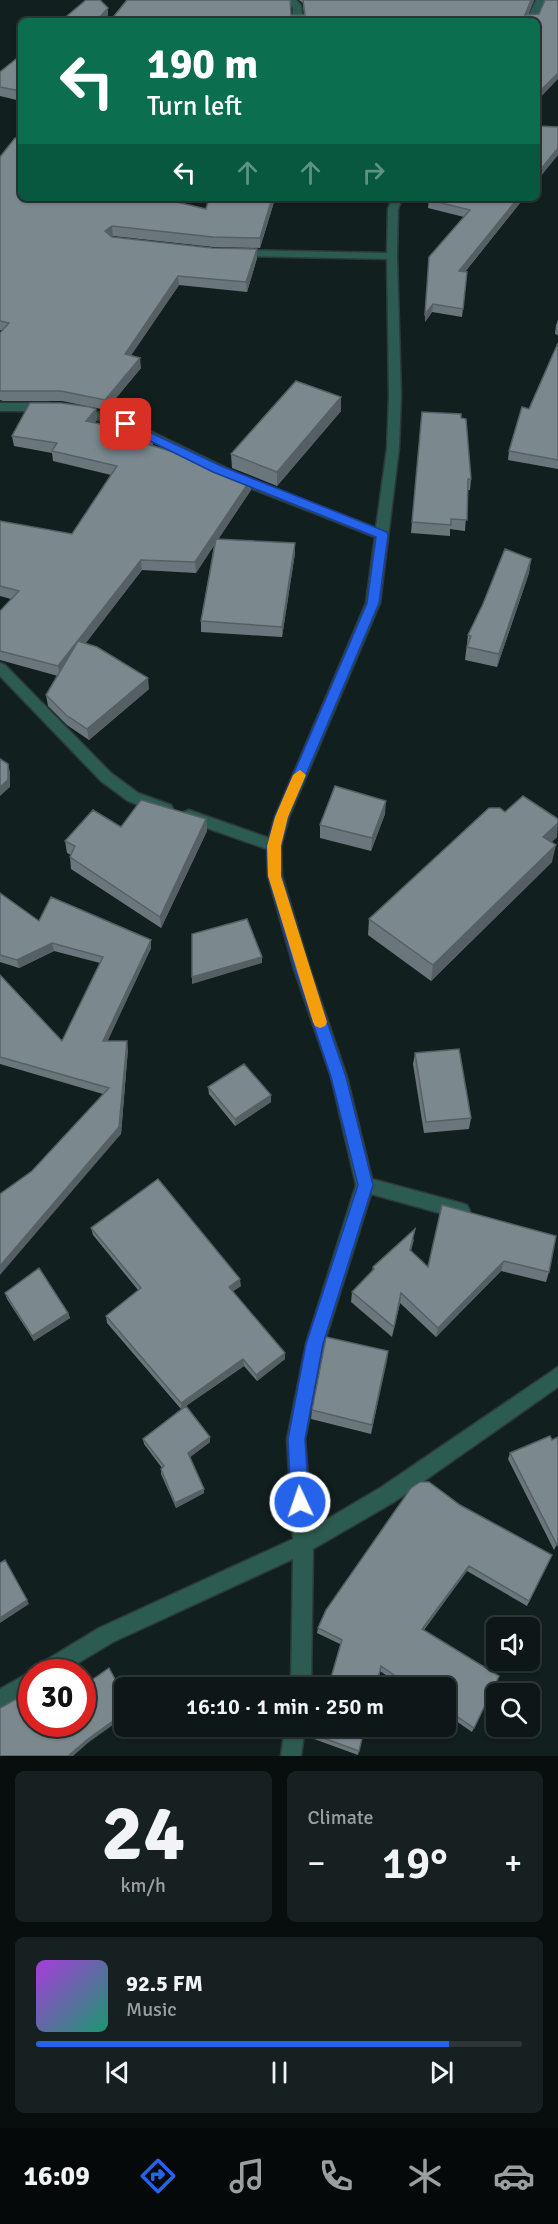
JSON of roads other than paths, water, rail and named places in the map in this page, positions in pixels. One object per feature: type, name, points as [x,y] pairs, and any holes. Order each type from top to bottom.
[{"type":"street","points":[[291,0],[298,8],[298,18]]},
{"type":"street","points":[[532,18],[541,0]]},
{"type":"street","points":[[300,1677],[303,1544],[296,1439],[315,1344],[365,1185],[339,1077],[302,969],[275,876],[274,846],[282,817],[373,603],[393,448],[395,396],[392,202]]},
{"type":"street","points":[[224,252],[392,256]]},
{"type":"street","points":[[0,407],[62,407],[94,412],[147,433],[217,469],[382,535]]},
{"type":"street","points":[[0,668],[106,777],[133,797],[274,846]]},
{"type":"street","points":[[365,1185],[477,1215]]},
{"type":"street","points":[[66,1659],[106,1635],[303,1544],[387,1495],[558,1376]]},
{"type":"street","points":[[0,1700],[18,1689]]},
{"type":"street","points":[[291,1756],[294,1737]]}]
